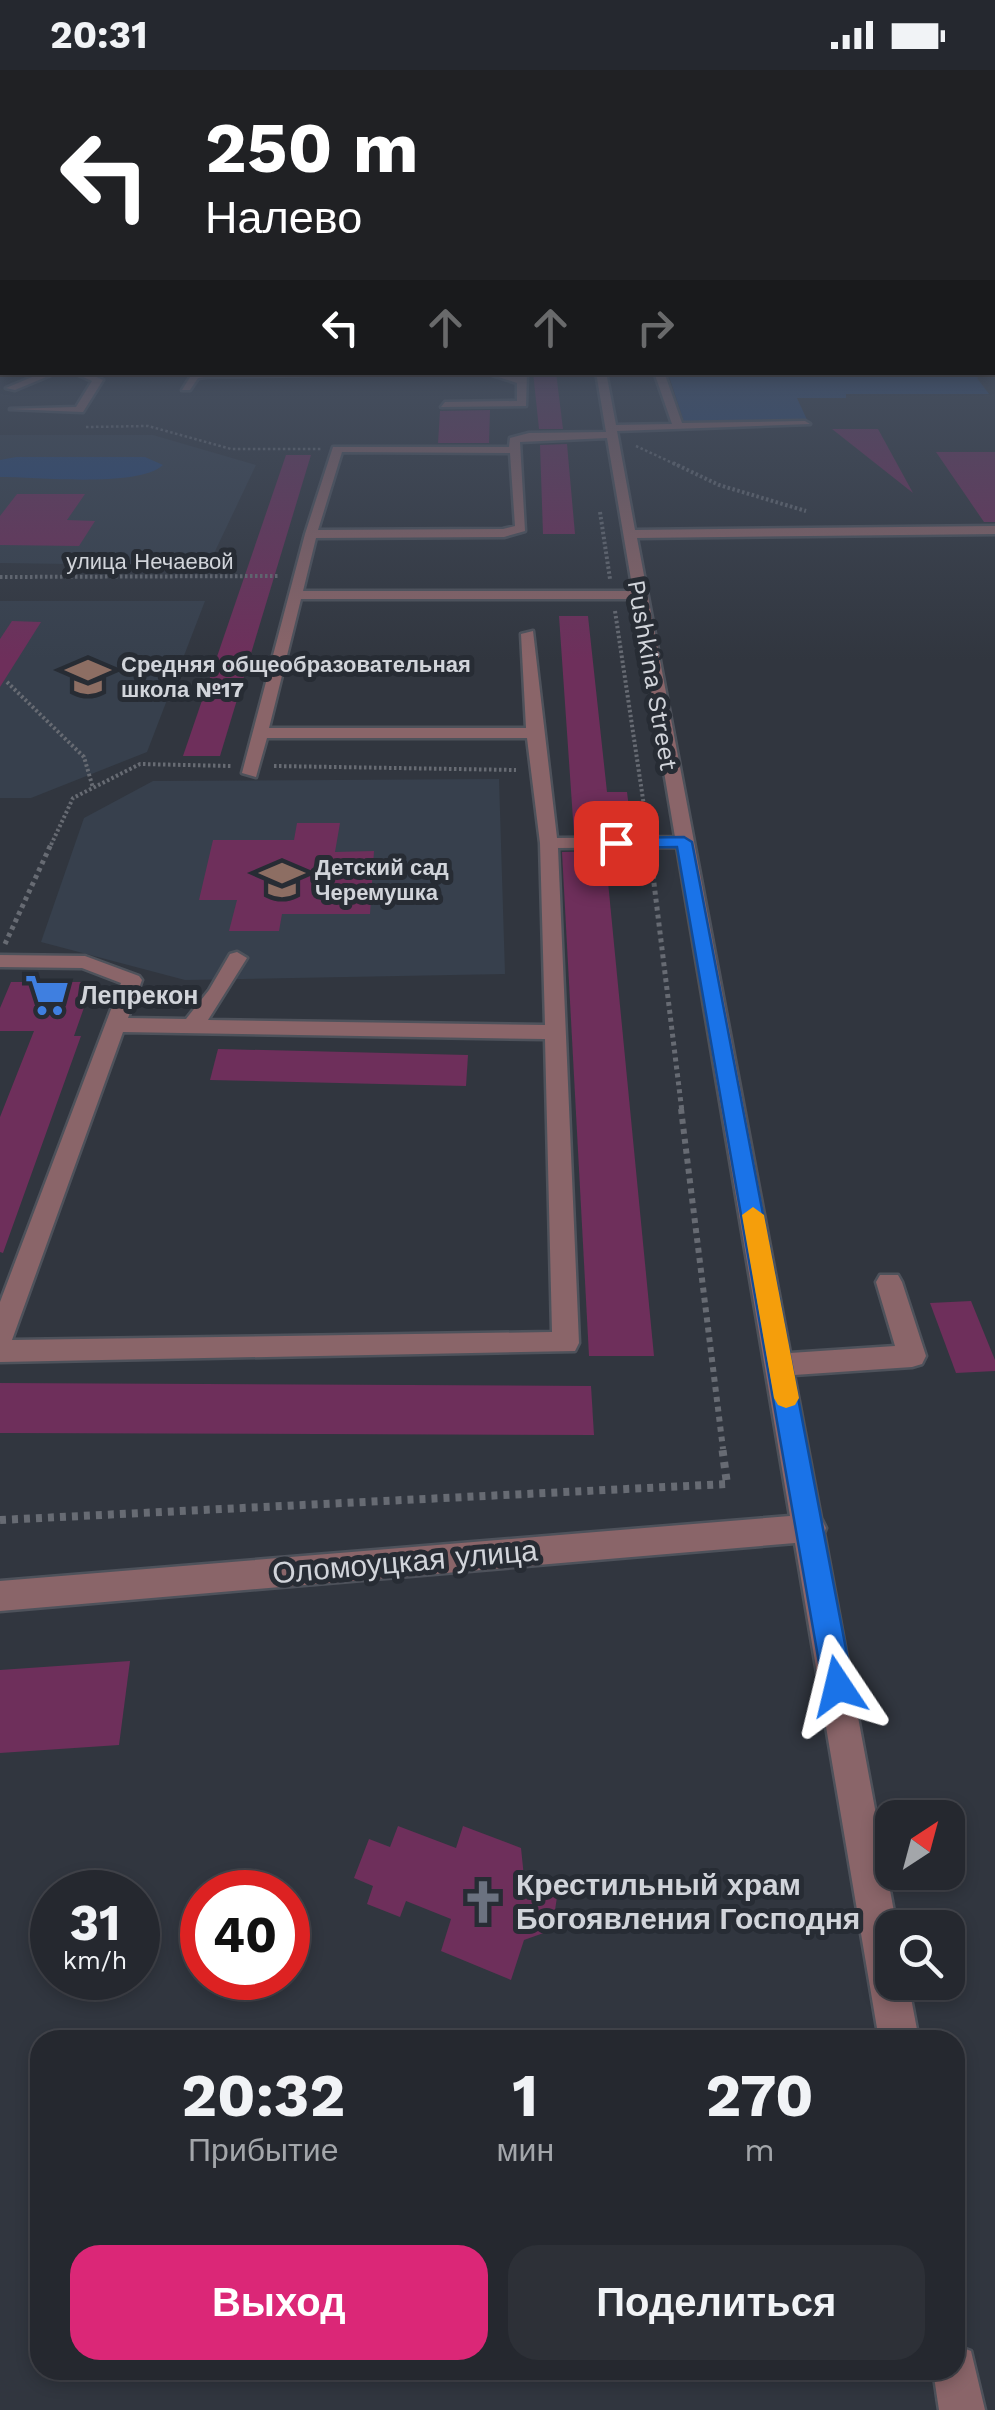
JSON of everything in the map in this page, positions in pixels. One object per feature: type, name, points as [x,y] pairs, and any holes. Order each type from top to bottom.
[{"type":"street","points":[[311,534],[504,533],[521,528],[514,441]]},
{"type":"street","name":"Pushkina Street","points":[[613,441],[897,2030]]},
{"type":"street","points":[[251,770],[336,448],[515,450]]},
{"type":"street","points":[[627,534],[995,530]]},
{"type":"street","points":[[296,595],[639,595]]},
{"type":"street","points":[[0,1351],[566,1342],[549,843],[534,733],[528,634]]},
{"type":"street","points":[[260,733],[534,733]]},
{"type":"street","points":[[549,843],[684,842]]},
{"type":"street","points":[[0,957],[85,962],[132,980],[0,1336]]},
{"type":"street","points":[[191,1026],[218,994],[237,958]]},
{"type":"street","points":[[115,1026],[556,1032]]},
{"type":"street","points":[[780,1365],[912,1356],[889,1282]]},
{"type":"street","name":"Оломоуцкая улица","points":[[0,1596],[810,1528]]},
{"type":"street","points":[[957,2380],[962,2410]]},
{"type":"path","points":[[203,441],[231,449],[336,448]]},
{"type":"path","points":[[631,441],[719,485],[808,512]]},
{"type":"path","name":"улица Нечаевой","points":[[0,577],[300,576]]},
{"type":"path","points":[[8,682],[84,757],[92,788]]},
{"type":"path","points":[[0,957],[73,798],[140,764],[251,770],[538,770]]},
{"type":"shaded area","points":[[0,441],[174,441],[256,465],[208,566],[0,563]]},
{"type":"shaded area","points":[[145,457],[163,465],[151,472],[110,479],[0,477],[0,460]]},
{"type":"shaded area","name":"Средняя общеобразовательная школа №17","points":[[0,601],[205,601],[147,752],[31,798],[0,798]]},
{"type":"shaded area","name":"Детский сад Черемушка","points":[[499,779],[505,974],[185,980],[41,942],[84,818],[153,781]]},
{"type":"building","points":[[438,441],[489,441],[489,443]]},
{"type":"building","points":[[847,441],[885,441],[913,493]]},
{"type":"building","points":[[567,444],[575,534],[543,534],[540,445]]},
{"type":"building","points":[[936,452],[995,452],[995,522],[984,522]]},
{"type":"building","points":[[286,455],[311,455],[220,756],[183,756]]},
{"type":"building","points":[[17,494],[85,494],[67,520],[95,521],[79,546],[0,545],[0,516]]},
{"type":"building","points":[[559,616],[588,616],[607,792],[627,792],[632,832],[574,834]]},
{"type":"building","points":[[12,621],[41,622],[0,687],[0,639]]},
{"type":"building","points":[[297,823],[340,823],[335,852],[374,851],[370,914],[282,914],[279,931],[229,931],[237,900],[199,900],[213,840],[294,840]]},
{"type":"building","points":[[605,851],[654,1356],[589,1356],[562,852]]},
{"type":"building","points":[[11,982],[93,982],[74,1036],[81,1036],[3,1253],[0,1117],[34,1031],[0,1031],[0,1008]]},
{"type":"building","points":[[218,1049],[468,1055],[466,1086],[210,1080]]},
{"type":"building","points":[[971,1301],[995,1360],[995,1371],[956,1373],[930,1303]]},
{"type":"building","points":[[0,1383],[591,1386],[594,1435],[0,1433]]},
{"type":"building","points":[[130,1661],[119,1745],[0,1753],[0,1670]]},
{"type":"building","name":"Крестильный храм Богоявления Господня","points":[[398,1826],[456,1848],[463,1826],[521,1848],[524,1877],[557,1897],[552,1930],[524,1940],[511,1980],[441,1951],[451,1919],[406,1901],[400,1917],[367,1904],[373,1886],[354,1878],[369,1839],[390,1847]]},
{"type":"slow traffic","points":[[753,1215],[786,1398]]},
{"type":"place","name":"Средняя общеобразовательная школа №17","points":[[88,677]]},
{"type":"place","name":"Детский сад Черемушка","points":[[282,880]]},
{"type":"place","name":"Лепрекон","points":[[47,995]]},
{"type":"place","name":"Крестильный храм Богоявления Господня","points":[[483,1902]]},
{"type":"route","points":[[616,843],[684,842],[838,1686]]}]
